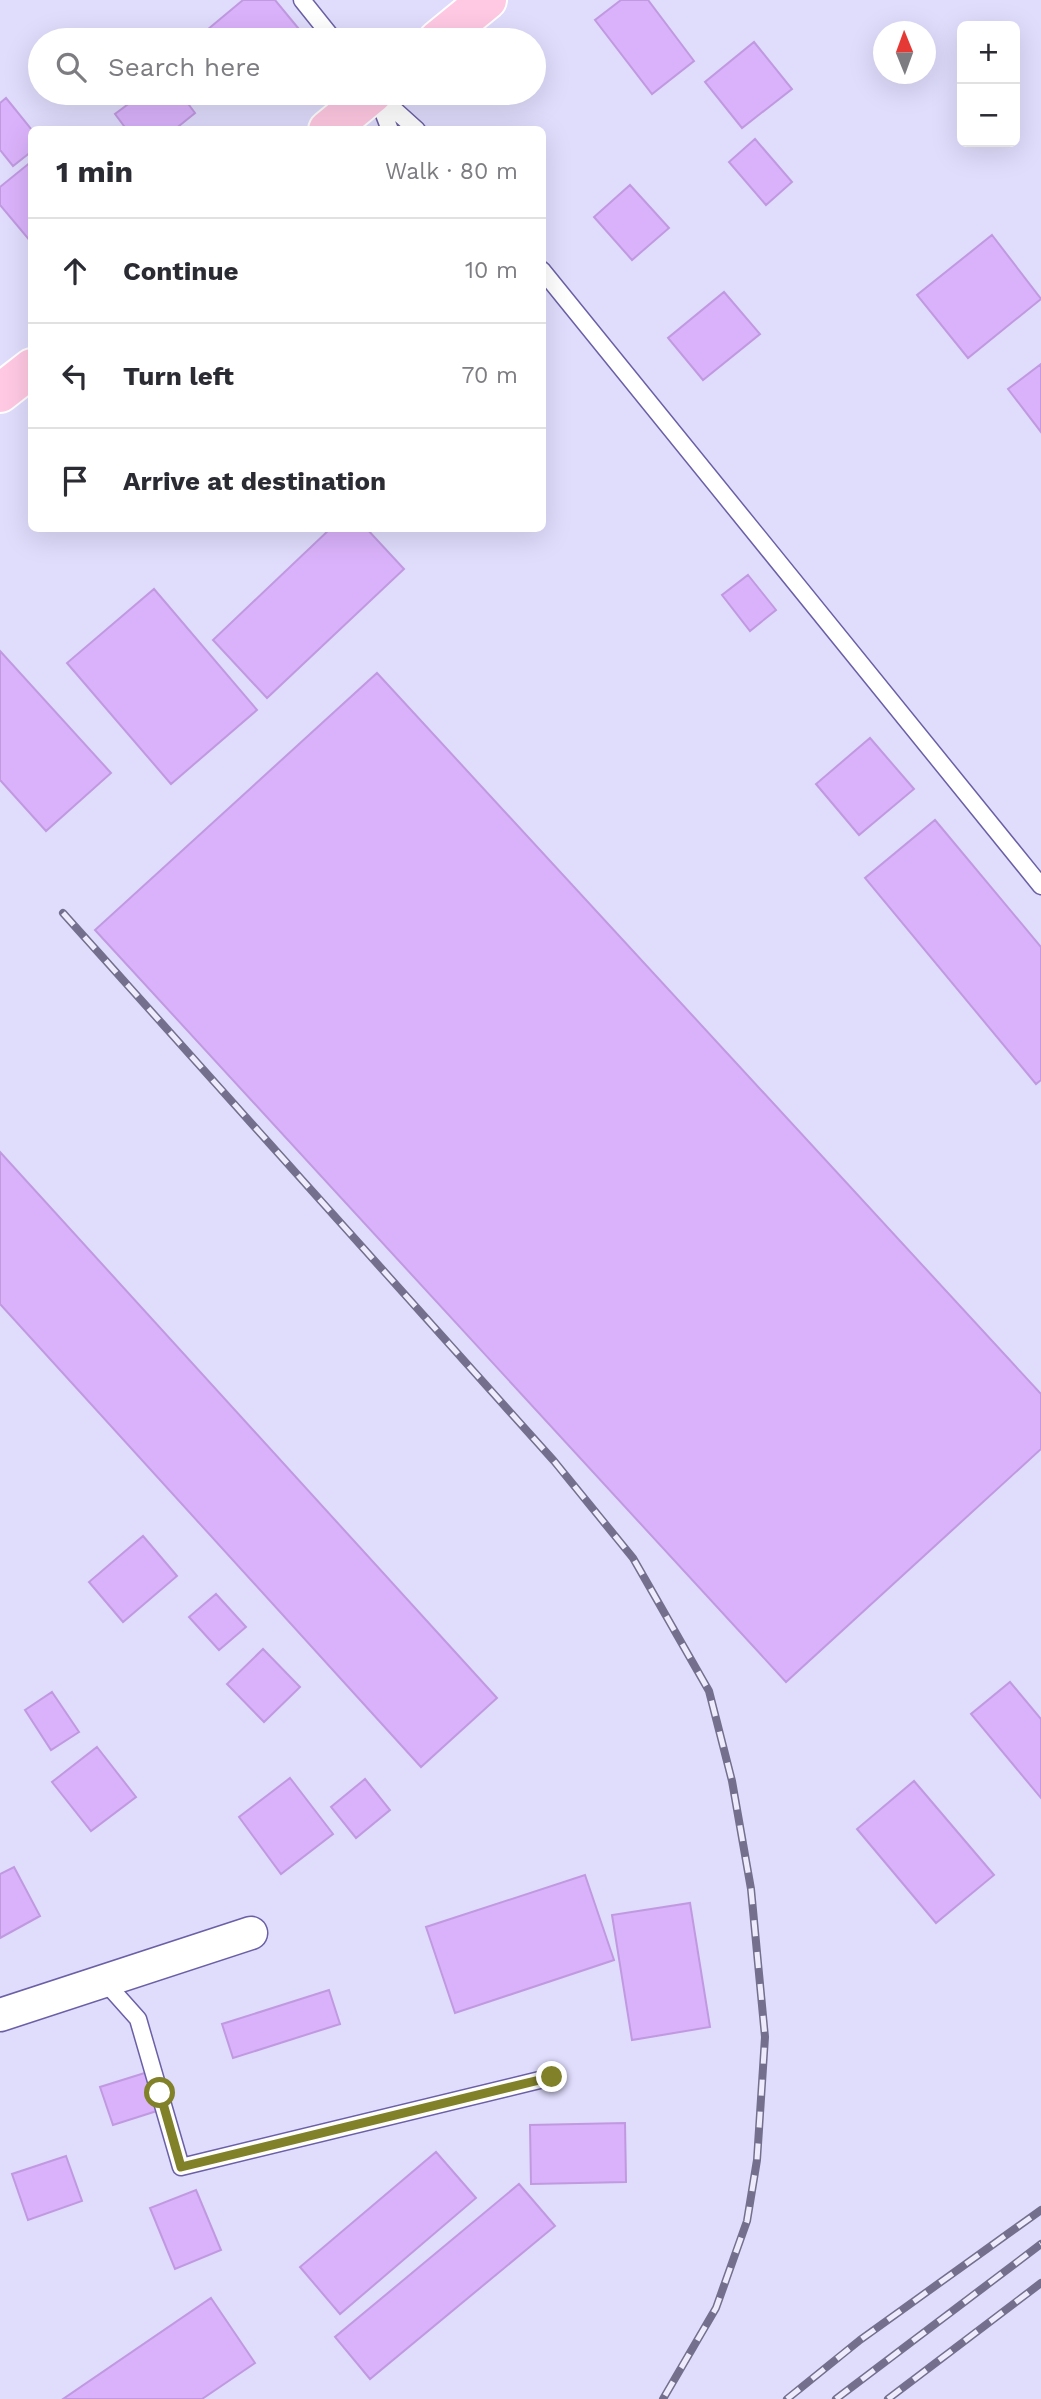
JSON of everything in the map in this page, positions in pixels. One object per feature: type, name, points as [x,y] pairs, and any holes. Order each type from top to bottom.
[{"type":"main road","points":[[453,28],[487,0]]},
{"type":"main road","points":[[333,126],[360,105]]},
{"type":"main road","points":[[0,393],[28,371]]},
{"type":"street","points":[[0,2015],[251,1933]]},
{"type":"lane","points":[[302,0],[324,28]]},
{"type":"lane","points":[[380,105],[388,126]]},
{"type":"lane","points":[[389,105],[412,126]]},
{"type":"lane","points":[[546,275],[1041,886]]},
{"type":"lane","points":[[105,1982],[138,2019],[181,2167],[552,2077]]},
{"type":"building","points":[[243,0],[275,0],[298,28],[209,28]]},
{"type":"building","points":[[621,0],[648,0],[694,61],[652,94],[595,20]]},
{"type":"building","points":[[754,42],[792,89],[742,128],[705,82]]},
{"type":"building","points":[[6,98],[29,126],[28,154],[13,166],[0,150],[0,103]]},
{"type":"building","points":[[127,105],[189,105],[195,113],[179,126],[124,126],[115,114]]},
{"type":"building","points":[[755,139],[792,182],[766,205],[729,162]]},
{"type":"building","points":[[28,164],[28,238],[0,205],[0,187]]},
{"type":"building","points":[[630,185],[669,228],[632,260],[594,217]]},
{"type":"building","points":[[992,235],[1041,299],[968,358],[917,295]]},
{"type":"building","points":[[724,292],[760,334],[703,380],[668,338]]},
{"type":"building","points":[[1041,364],[1041,432],[1008,389]]},
{"type":"building","points":[[327,532],[370,532],[404,569],[267,698],[213,640]]},
{"type":"building","points":[[748,575],[776,610],[750,631],[722,595]]},
{"type":"building","points":[[154,589],[257,710],[171,784],[67,663]]},
{"type":"building","points":[[0,651],[111,773],[46,831],[0,780]]},
{"type":"building","points":[[377,673],[1041,1394],[1041,1449],[786,1682],[95,930]]},
{"type":"building","points":[[870,738],[914,789],[859,835],[816,784]]},
{"type":"building","points":[[935,820],[1041,947],[1041,1080],[1036,1084],[865,878]]},
{"type":"building","points":[[0,1152],[497,1698],[421,1767],[0,1304]]},
{"type":"building","points":[[143,1536],[177,1576],[123,1622],[89,1582]]},
{"type":"building","points":[[216,1594],[246,1627],[219,1650],[189,1617]]},
{"type":"building","points":[[263,1649],[300,1687],[264,1722],[227,1684]]},
{"type":"building","points":[[1010,1682],[1041,1719],[1041,1798],[971,1714]]},
{"type":"building","points":[[52,1692],[79,1732],[51,1750],[25,1710]]},
{"type":"building","points":[[97,1747],[136,1797],[91,1831],[52,1782]]},
{"type":"building","points":[[290,1778],[333,1834],[281,1874],[239,1817]]},
{"type":"building","points":[[365,1779],[390,1810],[356,1838],[331,1807]]},
{"type":"building","points":[[914,1781],[994,1875],[936,1923],[857,1829]]},
{"type":"building","points":[[14,1867],[40,1916],[0,1938],[0,1874]]},
{"type":"building","points":[[585,1875],[614,1960],[455,2013],[426,1927]]},
{"type":"building","points":[[690,1903],[710,2027],[632,2040],[612,1915]]},
{"type":"building","points":[[329,1990],[340,2024],[233,2058],[222,2024]]},
{"type":"building","points":[[151,2071],[163,2109],[113,2125],[100,2087]]},
{"type":"building","points":[[625,2123],[626,2182],[531,2184],[530,2125]]},
{"type":"building","points":[[436,2152],[476,2198],[340,2314],[300,2267]]},
{"type":"building","points":[[66,2156],[82,2201],[28,2220],[12,2174]]},
{"type":"building","points":[[519,2184],[555,2226],[370,2379],[335,2337]]},
{"type":"building","points":[[196,2190],[221,2250],[175,2269],[150,2208]]},
{"type":"building","points":[[211,2298],[255,2363],[202,2399],[63,2399]]},
{"type":"railway","points":[[63,913],[554,1461],[633,1558],[709,1691],[732,1781],[751,1889],[765,2037],[757,2160],[747,2221],[716,2308],[663,2399]]},
{"type":"railway","points":[[787,2399],[860,2340],[1041,2210]]},
{"type":"railway","points":[[836,2399],[1041,2244]]},
{"type":"railway","points":[[888,2399],[1041,2283]]},
{"type":"route","points":[[160,2093],[181,2167],[552,2077]]}]
